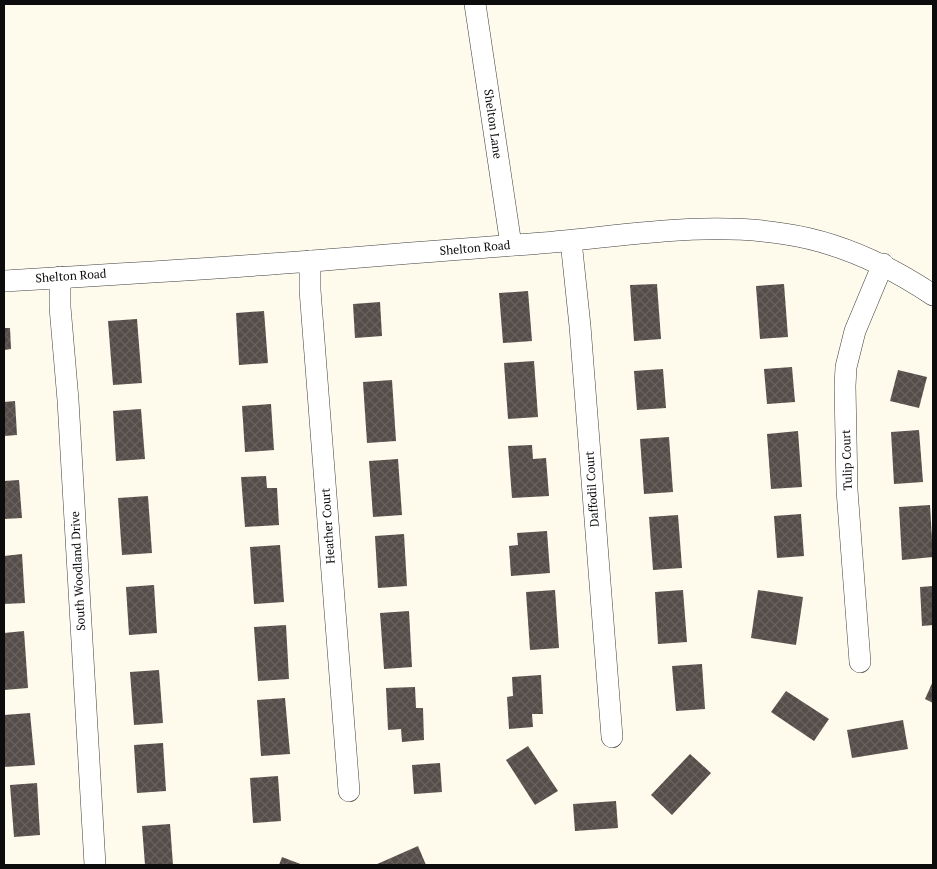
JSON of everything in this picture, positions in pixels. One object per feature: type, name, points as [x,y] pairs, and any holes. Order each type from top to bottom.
[{"type":"street","name":"Shelton Lane","points":[[474,4],[510,245]]},
{"type":"street","name":"Shelton Road","points":[[4,281],[310,261],[570,241],[684,230],[743,230],[784,233],[822,240],[883,264],[933,295]]},
{"type":"street","name":"Daffodil Court","points":[[570,241],[580,326],[612,737]]},
{"type":"street","name":"Heather Court","points":[[310,261],[310,290],[348,790]]},
{"type":"street","name":"Tulip Court","points":[[860,662],[847,490],[846,367],[855,331],[883,264]]},
{"type":"street","name":"South Woodland Drive","points":[[60,277],[60,307],[68,400],[95,865]]},
{"type":"building","points":[[657,284],[661,339],[634,341],[630,285]]},
{"type":"building","points":[[784,284],[788,337],[760,339],[756,286]]},
{"type":"building","points":[[528,291],[532,341],[503,343],[499,293]]},
{"type":"building","points":[[380,302],[382,336],[355,338],[353,304]]},
{"type":"building","points":[[264,311],[268,363],[239,365],[236,313]]},
{"type":"building","points":[[137,319],[142,383],[113,385],[108,321]]},
{"type":"building","points":[[4,328],[10,328],[11,349],[4,350]]},
{"type":"building","points":[[534,361],[538,417],[508,419],[504,363]]},
{"type":"building","points":[[792,367],[795,402],[767,404],[764,369]]},
{"type":"building","points":[[663,369],[666,408],[637,410],[634,371]]},
{"type":"building","points":[[898,370],[927,377],[919,408],[890,401]]},
{"type":"building","points":[[392,380],[396,441],[367,443],[363,382]]},
{"type":"building","points":[[15,401],[17,435],[4,436],[4,402]]},
{"type":"building","points":[[271,404],[274,450],[245,452],[242,406]]},
{"type":"building","points":[[141,409],[145,459],[116,461],[113,411]]},
{"type":"building","points":[[919,430],[923,482],[894,484],[891,432]]},
{"type":"building","points":[[798,431],[802,487],[771,489],[767,434]]},
{"type":"building","points":[[669,437],[673,492],[644,494],[640,439]]},
{"type":"building","points":[[532,445],[533,459],[546,458],[549,496],[512,498],[508,446]]},
{"type":"building","points":[[398,459],[402,515],[373,517],[369,461]]},
{"type":"building","points":[[266,476],[267,488],[277,488],[279,525],[245,527],[241,477]]},
{"type":"building","points":[[19,480],[22,518],[4,519],[4,481]]},
{"type":"building","points":[[148,496],[152,553],[122,555],[118,498]]},
{"type":"building","points":[[930,505],[933,557],[902,560],[899,507]]},
{"type":"building","points":[[801,514],[804,556],[777,558],[774,516]]},
{"type":"building","points":[[678,515],[682,568],[653,570],[649,517]]},
{"type":"building","points":[[547,531],[550,573],[511,576],[509,546],[518,545],[517,533]]},
{"type":"building","points":[[404,534],[407,586],[378,588],[375,536]]},
{"type":"building","points":[[280,545],[284,602],[254,604],[250,547]]},
{"type":"building","points":[[22,554],[25,603],[4,604],[4,556]]},
{"type":"building","points":[[154,585],[157,633],[129,635],[126,587]]},
{"type":"building","points":[[933,586],[933,625],[922,626],[920,587]]},
{"type":"building","points":[[555,590],[559,648],[530,650],[526,592]]},
{"type":"building","points":[[683,590],[687,642],[658,644],[655,592]]},
{"type":"building","points":[[758,590],[803,597],[796,645],[751,638]]},
{"type":"building","points":[[409,611],[412,667],[384,669],[380,613]]},
{"type":"building","points":[[286,625],[289,679],[258,681],[254,627]]},
{"type":"building","points":[[24,631],[28,688],[4,690],[4,633]]},
{"type":"building","points":[[702,664],[705,709],[676,711],[672,666]]},
{"type":"building","points":[[159,670],[163,723],[134,725],[130,672]]},
{"type":"building","points":[[541,675],[543,714],[532,714],[533,727],[509,729],[507,697],[513,696],[512,677]]},
{"type":"building","points":[[933,681],[933,703],[925,699]]},
{"type":"building","points":[[415,687],[416,708],[423,708],[424,740],[402,742],[401,729],[388,730],[386,688]]},
{"type":"building","points":[[786,691],[829,719],[814,741],[771,712]]},
{"type":"building","points":[[285,698],[290,754],[261,756],[257,700]]},
{"type":"building","points":[[30,713],[35,765],[4,767],[4,715]]},
{"type":"building","points":[[903,720],[908,749],[852,758],[847,730]]},
{"type":"building","points":[[163,743],[166,791],[137,793],[134,745]]},
{"type":"building","points":[[528,746],[558,791],[535,805],[506,760]]},
{"type":"building","points":[[690,754],[711,773],[672,815],[651,795]]},
{"type":"building","points":[[440,763],[442,792],[414,794],[412,765]]},
{"type":"building","points":[[278,776],[281,821],[253,823],[250,778]]},
{"type":"building","points":[[37,783],[40,835],[14,837],[10,785]]},
{"type":"building","points":[[616,801],[618,828],[575,831],[573,804]]},
{"type":"building","points":[[170,824],[173,865],[145,865],[142,826]]},
{"type":"building","points":[[418,846],[426,865],[375,865]]},
{"type":"building","points":[[282,857],[303,865],[279,865]]}]
